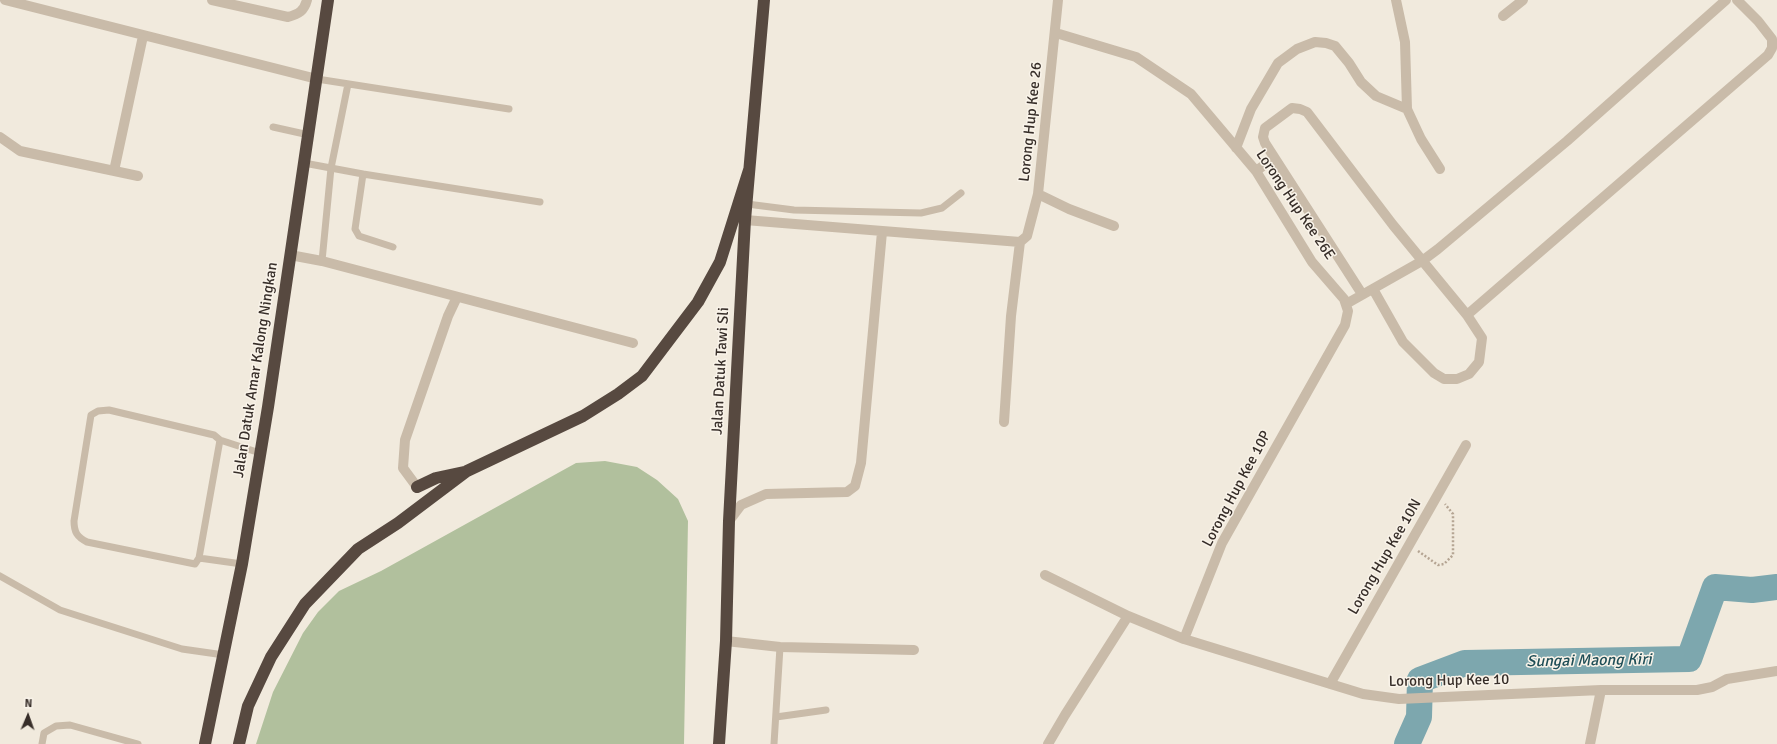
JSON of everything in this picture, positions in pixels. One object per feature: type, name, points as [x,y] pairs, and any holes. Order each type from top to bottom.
[{"type":"highway","name":"Jalan Datuk Amar Kalong Ningkan","points":[[205,744],[242,564],[309,135],[328,0]]},
{"type":"highway","name":"Jalan Datuk Tawi Sli","points":[[719,744],[726,641],[729,521],[745,220],[764,0]]},
{"type":"highway","points":[[238,744],[248,706],[268,664],[305,604],[358,549],[398,523],[467,471],[583,416],[618,394],[642,376],[698,302],[720,262],[749,170]]},
{"type":"highway","points":[[417,487],[436,478],[467,471]]},
{"type":"street","points":[[5,0],[317,79]]},
{"type":"street","points":[[212,0],[288,17],[297,14],[305,8],[307,0]]},
{"type":"street","name":"Lorong Hup Kee 26","points":[[1020,242],[1028,236],[1038,194],[1056,33],[1058,0]]},
{"type":"street","points":[[1396,0],[1405,42],[1407,110],[1421,139],[1440,169]]},
{"type":"street","points":[[1503,16],[1524,0]]},
{"type":"street","points":[[1346,304],[1422,261],[1567,141],[1726,0]]},
{"type":"street","points":[[1467,316],[1768,55],[1772,48],[1772,39],[1758,21],[1737,0]]},
{"type":"street","name":"Lorong Hup Kee 26E","points":[[1056,33],[1136,56],[1191,94],[1256,171],[1312,262],[1334,286],[1346,304]]},
{"type":"street","points":[[114,171],[143,36]]},
{"type":"street","points":[[1236,148],[1251,109],[1278,63],[1297,49],[1315,42],[1335,46],[1349,63],[1361,82],[1376,96],[1407,110]]},
{"type":"street","points":[[1362,294],[1265,143],[1263,136],[1265,128],[1292,108],[1307,112],[1422,261],[1467,316],[1482,338],[1479,362],[1469,374],[1457,379],[1444,379],[1434,373],[1403,342],[1373,289]]},
{"type":"street","points":[[0,137],[20,151],[138,176]]},
{"type":"street","points":[[1256,171],[1274,158]]},
{"type":"street","points":[[1038,194],[1063,206],[1114,226]]},
{"type":"street","points":[[745,220],[1020,242],[1011,316],[1004,422]]},
{"type":"street","points":[[729,521],[741,505],[766,494],[847,492],[855,486],[861,463],[882,232]]},
{"type":"street","points":[[290,255],[322,261],[633,342]]},
{"type":"street","points":[[417,487],[403,468],[405,440],[448,316],[457,297]]},
{"type":"street","name":"Lorong Hup Kee 10P","points":[[1184,639],[1222,543],[1345,325],[1348,311],[1346,304]]},
{"type":"street","name":"Lorong Hup Kee 10N","points":[[1330,684],[1466,444]]},
{"type":"street","points":[[1045,575],[1128,616],[1184,639]]},
{"type":"street","points":[[1048,744],[1128,616]]},
{"type":"street","name":"Lorong Hup Kee 10","points":[[1184,639],[1363,694],[1399,699],[1601,690],[1697,690],[1712,687],[1727,679],[1777,671]]},
{"type":"street","points":[[726,641],[780,647],[914,650]]},
{"type":"street","points":[[1590,744],[1601,690]]},
{"type":"lane","points":[[317,79],[509,109]]},
{"type":"lane","points":[[322,261],[331,168],[348,84]]},
{"type":"lane","points":[[272,127],[309,135]]},
{"type":"lane","points":[[304,163],[363,174],[540,202]]},
{"type":"lane","points":[[363,174],[355,229],[359,236],[393,247]]},
{"type":"lane","points":[[747,204],[794,210],[921,213],[942,208],[961,193]]},
{"type":"lane","points":[[220,440],[199,558],[195,564],[87,542],[78,537],[74,530],[74,521],[91,415],[98,411],[109,410],[214,435],[220,440],[260,453]]},
{"type":"lane","points":[[199,558],[242,564]]},
{"type":"lane","points":[[0,576],[60,610],[182,649],[224,655]]},
{"type":"lane","points":[[774,744],[780,647]]},
{"type":"lane","points":[[776,717],[826,710]]},
{"type":"lane","points":[[42,744],[44,733],[56,726],[70,725],[138,744]]},
{"type":"path","points":[[1409,545],[1438,565],[1444,564],[1453,555],[1453,514],[1438,494]]},
{"type":"green space","points":[[605,461],[637,467],[657,480],[678,499],[688,521],[684,744],[256,744],[273,692],[303,633],[318,612],[339,591],[381,571],[576,463]]},
{"type":"waterway","name":"Sungai Maong Kiri","points":[[1407,744],[1419,717],[1420,680],[1465,663],[1689,659],[1715,587],[1752,590],[1777,587]]}]
